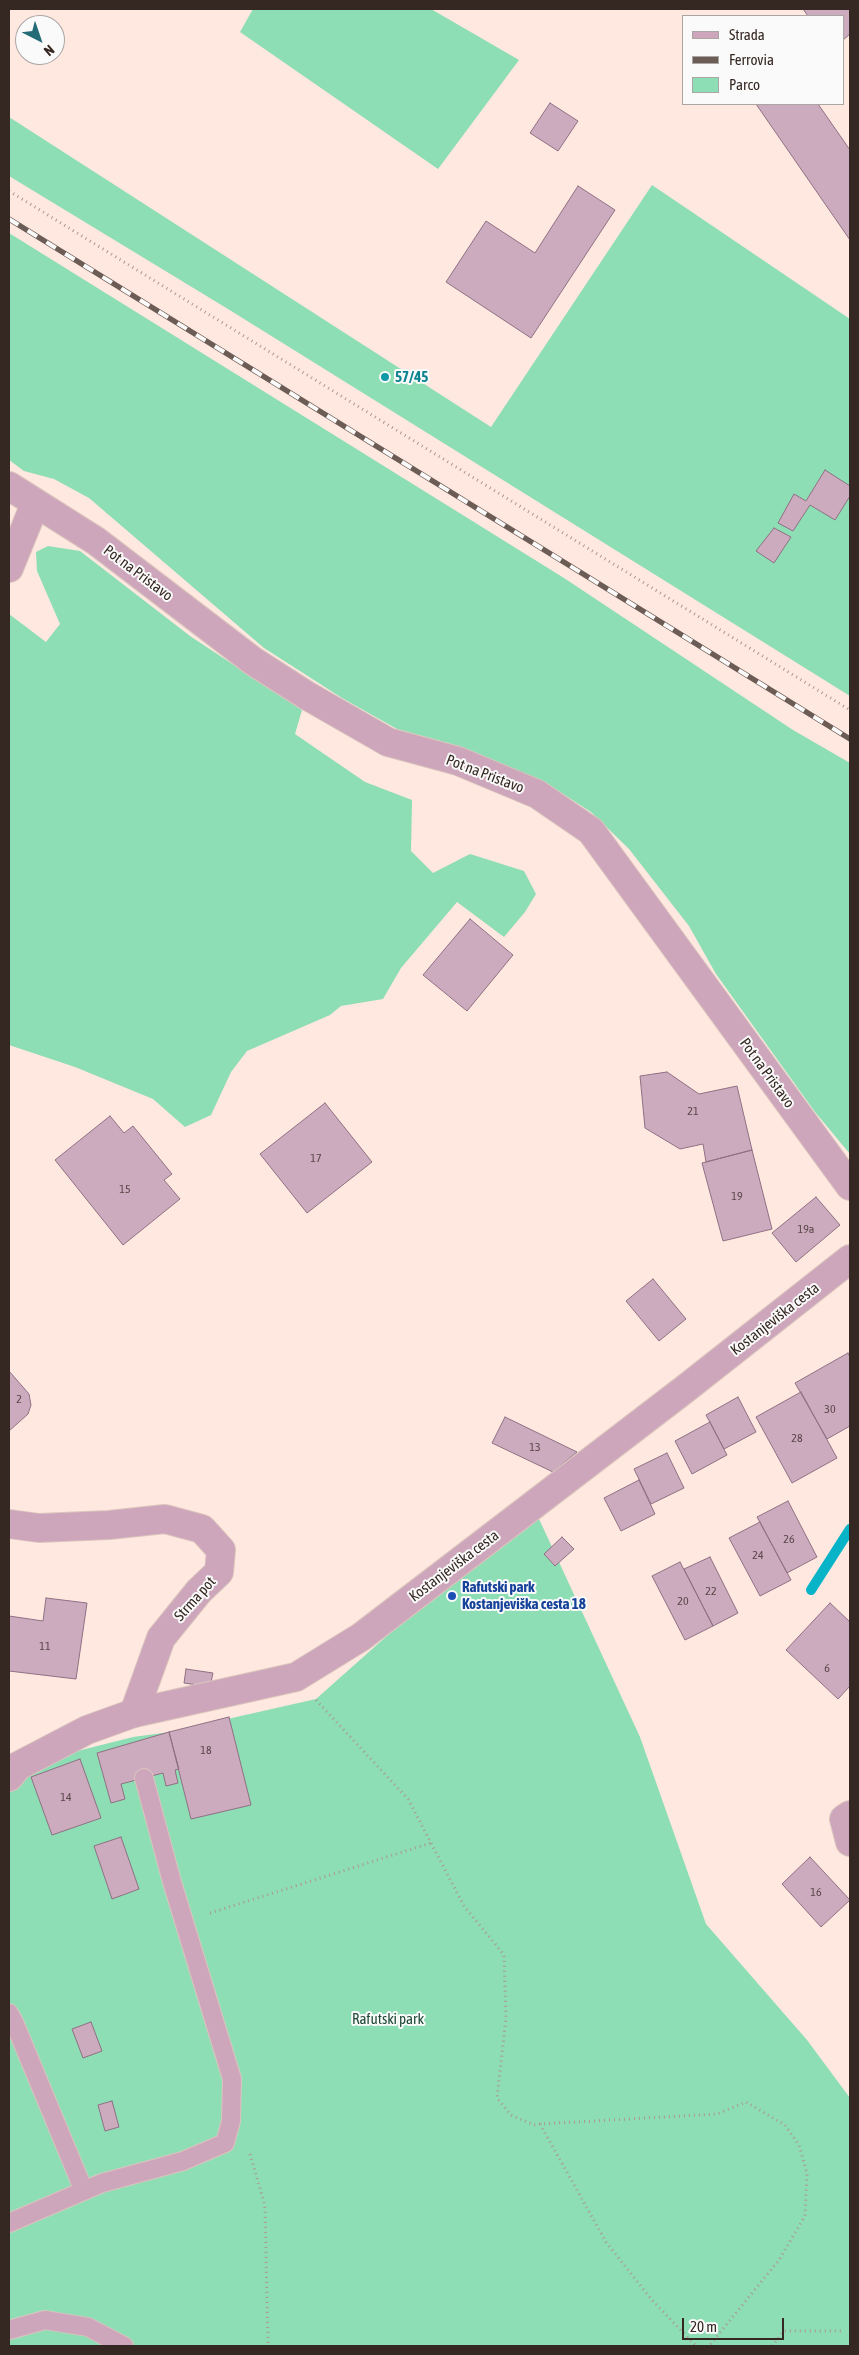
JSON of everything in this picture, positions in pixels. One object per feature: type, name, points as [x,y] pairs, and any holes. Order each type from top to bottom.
[{"type":"street","name":"Pot na Pristavo","points":[[9,486],[96,541],[253,661],[306,696],[388,742],[458,761],[537,794],[591,831],[850,1186]]},
{"type":"street","points":[[9,568],[35,504]]},
{"type":"street","name":"Kostanjeviška cesta","points":[[9,1777],[18,1766],[87,1730],[134,1714],[296,1677],[361,1637],[686,1389],[850,1259]]},
{"type":"street","name":"Strma pot","points":[[9,1524],[39,1528],[109,1525],[165,1519],[202,1529],[221,1550],[219,1572],[198,1591],[161,1638],[134,1714]]},
{"type":"street","points":[[850,1815],[844,1819],[850,1842]]},
{"type":"lane","points":[[9,2223],[102,2183],[183,2161],[225,2143],[231,2121],[232,2079],[184,1921],[144,1778]]},
{"type":"lane","points":[[9,2014],[84,2191]]},
{"type":"lane","points":[[9,2330],[44,2320],[88,2327],[124,2346]]},
{"type":"path","points":[[9,191],[850,710]]},
{"type":"path","points":[[296,1677],[408,1799],[464,1906],[504,1955],[506,2018],[497,2098],[511,2115],[534,2124],[540,2124],[717,2114],[746,2102],[785,2125],[799,2145],[807,2173],[805,2216],[779,2260],[707,2346]]},
{"type":"path","points":[[184,1921],[431,1843]]},
{"type":"path","points":[[231,2121],[241,2126],[265,2206],[268,2346]]},
{"type":"path","points":[[540,2124],[606,2242],[651,2300],[696,2346]]},
{"type":"path","points":[[772,2346],[784,2331],[841,2332]]},
{"type":"green space","points":[[253,9],[431,9],[519,60],[438,169],[240,32]]},
{"type":"green space","points":[[9,117],[491,427],[652,185],[850,319],[850,696],[228,309],[9,176]]},
{"type":"green space","points":[[9,233],[564,578],[793,730],[850,763],[850,1154],[815,1112],[716,974],[689,926],[629,849],[591,812],[546,783],[458,746],[397,729],[342,698],[264,648],[89,498],[54,479],[24,471],[9,460]]},
{"type":"green space","points":[[48,546],[80,551],[190,636],[302,710],[295,734],[365,782],[412,800],[411,851],[433,873],[470,854],[524,871],[536,894],[525,912],[504,937],[457,902],[401,968],[383,999],[341,1006],[330,1015],[247,1051],[231,1072],[211,1115],[185,1127],[153,1099],[75,1067],[9,1045],[9,614],[46,642],[60,624],[37,571],[36,552]]},
{"type":"green space","name":"Rafutski park","points":[[533,1506],[640,1737],[706,1924],[807,2040],[850,2098],[850,2346],[9,2346],[9,1778],[18,1766],[133,1737],[170,1732],[316,1699]]},
{"type":"building","points":[[803,9],[850,9],[850,34],[844,39],[844,15],[807,15]]},
{"type":"building","points":[[550,103],[578,121],[558,151],[530,133]]},
{"type":"building","points":[[757,105],[819,105],[850,150],[850,240]]},
{"type":"building","points":[[578,186],[615,210],[531,338],[446,282],[486,221],[535,253]]},
{"type":"building","points":[[825,470],[850,486],[850,496],[835,520],[810,505],[793,531],[778,523],[794,494],[806,501]]},
{"type":"building","points":[[774,528],[791,537],[774,563],[756,551]]},
{"type":"building","points":[[470,919],[513,955],[467,1011],[423,975]]},
{"type":"building","points":[[667,1072],[699,1094],[737,1086],[752,1150],[706,1162],[703,1144],[680,1149],[645,1128],[640,1076]]},
{"type":"building","points":[[325,1103],[372,1162],[307,1213],[260,1154]]},
{"type":"building","points":[[110,1116],[124,1133],[133,1126],[172,1174],[164,1180],[180,1199],[123,1245],[55,1160]]},
{"type":"building","points":[[752,1150],[772,1229],[723,1241],[702,1163]]},
{"type":"building","points":[[816,1197],[840,1225],[796,1262],[772,1233]]},
{"type":"building","points":[[653,1279],[686,1319],[659,1341],[626,1301]]},
{"type":"building","points":[[848,1353],[850,1357],[850,1426],[827,1439],[795,1383]]},
{"type":"building","points":[[9,1371],[29,1394],[31,1405],[28,1414],[9,1431]]},
{"type":"building","points":[[801,1392],[837,1458],[792,1483],[756,1417]]},
{"type":"building","points":[[738,1397],[756,1432],[724,1449],[706,1415]]},
{"type":"building","points":[[505,1417],[577,1452],[553,1472],[492,1443]]},
{"type":"building","points":[[710,1422],[727,1455],[692,1474],[675,1441]]},
{"type":"building","points":[[667,1453],[684,1488],[651,1504],[634,1469]]},
{"type":"building","points":[[639,1480],[655,1514],[621,1531],[604,1498]]},
{"type":"building","points":[[788,1501],[817,1557],[787,1573],[757,1517]]},
{"type":"building","points":[[760,1522],[791,1580],[760,1596],[729,1538]]},
{"type":"building","points":[[562,1537],[574,1549],[555,1566],[544,1554]]},
{"type":"building","points":[[710,1557],[738,1613],[713,1626],[684,1569]]},
{"type":"building","points":[[680,1562],[713,1626],[685,1640],[652,1576]]},
{"type":"building","points":[[46,1598],[87,1603],[76,1679],[9,1671],[9,1616],[43,1621]]},
{"type":"building","points":[[830,1603],[850,1622],[850,1686],[838,1699],[786,1650]]},
{"type":"building","points":[[186,1669],[213,1673],[210,1687],[184,1683]]},
{"type":"building","points":[[229,1717],[251,1805],[191,1819],[169,1732]]},
{"type":"building","points":[[169,1732],[179,1769],[175,1770],[178,1783],[166,1786],[163,1773],[121,1784],[125,1799],[111,1803],[97,1753]]},
{"type":"building","points":[[80,1759],[101,1818],[52,1835],[31,1777]]},
{"type":"building","points":[[121,1837],[139,1889],[112,1899],[94,1846]]},
{"type":"building","points":[[810,1857],[850,1900],[821,1927],[782,1884]]},
{"type":"building","points":[[91,2022],[102,2051],[83,2058],[72,2029]]},
{"type":"building","points":[[112,2101],[119,2127],[105,2131],[98,2105]]},
{"type":"waterway","points":[[811,1590],[850,1529]]},
{"type":"railway","points":[[9,219],[850,739]]},
{"type":"place","name":"57/45","points":[[385,377]]},
{"type":"place","name":"Rafutski park Kostanjeviška cesta 18","points":[[452,1596]]}]
